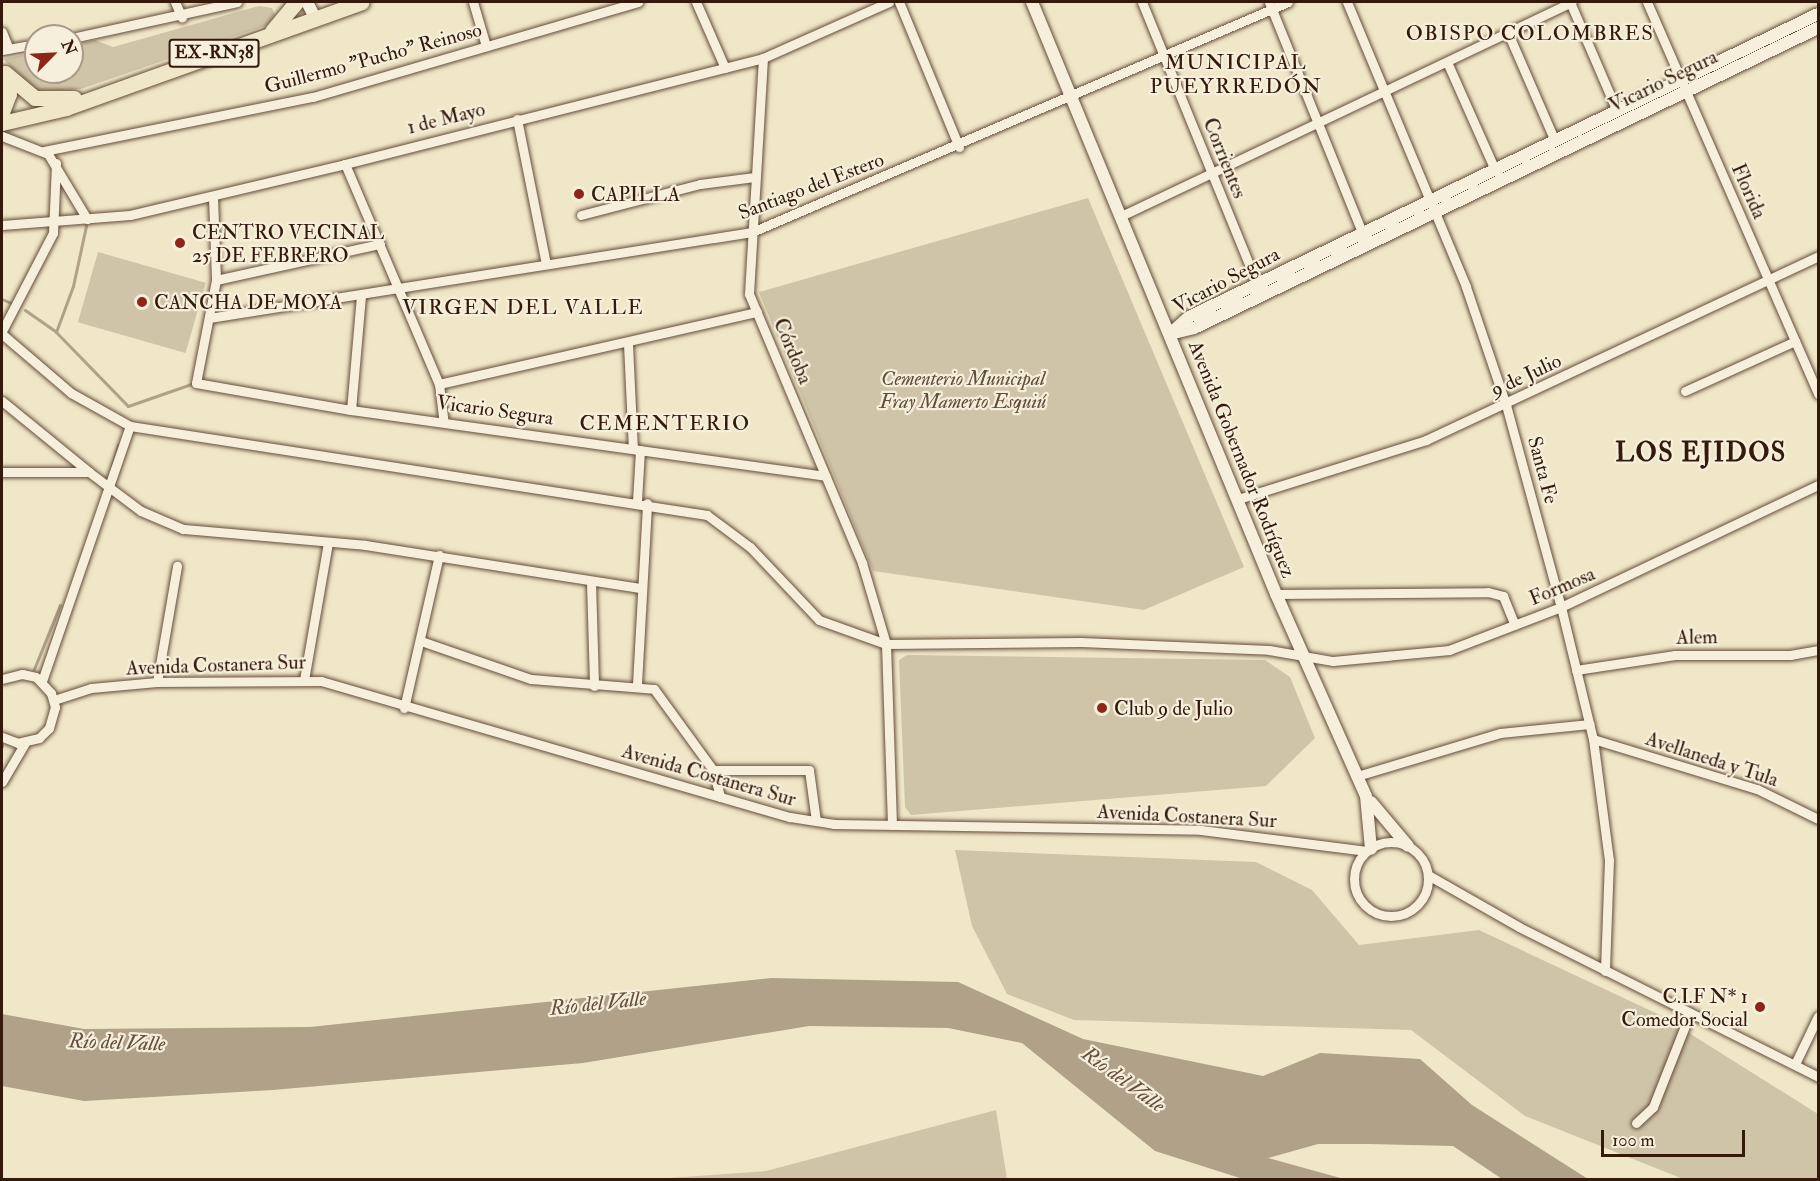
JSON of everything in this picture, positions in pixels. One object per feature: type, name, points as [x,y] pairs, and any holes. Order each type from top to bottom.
[{"type":"main road","points":[[269,34],[296,2]]},
{"type":"main road","points":[[326,2],[360,2]]},
{"type":"main road","name":"EX-RN38","points":[[2,123],[66,108],[112,89],[360,2]]},
{"type":"main road","name":"EX-RN38","points":[[3,70],[35,98],[48,102],[112,89]]},
{"type":"main road","name":"EX-RN38","points":[[2,112],[9,94],[3,70]]},
{"type":"street","points":[[175,2],[182,18]]},
{"type":"street","points":[[84,36],[182,18],[237,2]]},
{"type":"street","points":[[307,2],[315,18]]},
{"type":"street","points":[[473,2],[486,46]]},
{"type":"street","name":"Guillermo \"Pucho\" Reinoso","points":[[44,151],[313,98],[638,2]]},
{"type":"street","points":[[696,2],[725,68]]},
{"type":"street","name":"1 de Mayo","points":[[2,225],[87,219],[213,197],[345,164],[763,58],[889,2]]},
{"type":"street","points":[[899,2],[959,147]]},
{"type":"street","name":"Avenida Gobernador Rodríguez","points":[[1032,2],[1303,656],[1366,796],[1408,846]]},
{"type":"street","name":"Corrientes","points":[[1142,2],[1260,290]]},
{"type":"street","name":"Santiago del Estero","points":[[209,318],[752,232],[959,147],[1270,5],[1288,2]]},
{"type":"street","name":"Santa Fe","points":[[1347,2],[1433,206],[1506,405],[1561,607],[1593,739],[1609,860],[1605,971]]},
{"type":"street","points":[[1121,216],[1571,2],[1617,111]]},
{"type":"street","name":"Florida","points":[[1647,2],[1818,394]]},
{"type":"street","points":[[1270,5],[1365,239]]},
{"type":"street","name":"Vicario Segura","points":[[1433,206],[1495,170],[1617,111],[1683,86],[1818,14]]},
{"type":"street","name":"Vicario Segura","points":[[1170,334],[1683,86],[1818,28]]},
{"type":"street","points":[[2,32],[5,49],[24,46]]},
{"type":"street","points":[[1508,33],[1555,141]]},
{"type":"street","name":"Córdoba","points":[[763,58],[749,294],[862,563],[886,644],[892,825]]},
{"type":"street","points":[[1447,62],[1495,170]]},
{"type":"street","points":[[516,119],[546,264]]},
{"type":"street","points":[[2,136],[44,151],[56,163],[87,219]]},
{"type":"street","points":[[56,163],[57,220],[35,277],[2,333],[71,393],[130,426],[637,501],[707,515],[750,547],[819,620],[886,644]]},
{"type":"street","points":[[345,164],[400,287],[439,384],[444,422]]},
{"type":"street","points":[[581,214],[700,184],[755,177]]},
{"type":"street","points":[[209,318],[216,280],[213,197]]},
{"type":"street","points":[[216,280],[380,244]]},
{"type":"street","name":"9 de Julio","points":[[1238,499],[1392,452],[1506,405],[1818,255]]},
{"type":"street","points":[[351,410],[361,295]]},
{"type":"street","points":[[439,384],[628,344],[757,312]]},
{"type":"street","name":"Vicario Segura","points":[[209,318],[196,383],[351,410],[825,476]]},
{"type":"street","points":[[1685,391],[1795,341]]},
{"type":"street","points":[[628,344],[637,450],[637,501]]},
{"type":"street","points":[[2,401],[111,491],[165,525],[439,555],[591,582],[639,588]]},
{"type":"street","points":[[42,681],[111,491],[130,426]]},
{"type":"street","points":[[2,472],[89,472]]},
{"type":"street","name":"Formosa","points":[[886,644],[1081,642],[1303,656],[1333,661],[1439,651],[1561,607],[1818,485]]},
{"type":"street","points":[[638,684],[639,588],[647,503]]},
{"type":"street","points":[[304,680],[328,542]]},
{"type":"street","points":[[404,708],[439,555]]},
{"type":"street","points":[[157,682],[177,566]]},
{"type":"street","points":[[591,582],[594,686]]},
{"type":"street","points":[[1276,594],[1488,592],[1503,596],[1515,625]]},
{"type":"street","points":[[421,641],[531,679],[594,686],[638,684],[663,695],[713,770],[720,796]]},
{"type":"street","name":"Alem","points":[[1576,670],[1675,655],[1790,655],[1818,650]]},
{"type":"street","points":[[2,679],[22,674],[42,681],[54,700],[49,728],[25,743],[2,782]]},
{"type":"street","name":"Avenida Costanera Sur","points":[[54,700],[91,688],[157,682],[304,680],[816,821],[892,825],[1201,830],[1369,850]]},
{"type":"street","points":[[1357,776],[1500,733],[1590,724]]},
{"type":"street","points":[[2,737],[25,743]]},
{"type":"street","name":"Avellaneda y Tula","points":[[1593,739],[1757,789],[1818,819]]},
{"type":"street","points":[[713,770],[809,770],[816,821]]},
{"type":"street","name":"Avenida Gobernador Rodríguez","points":[[1366,796],[1369,850]]},
{"type":"street","points":[[1387,842],[1408,846],[1422,858],[1428,875],[1427,890],[1414,909],[1401,915],[1378,914],[1365,905],[1355,885],[1356,870],[1369,850],[1387,842]]},
{"type":"street","points":[[1428,875],[1605,971],[1818,1077]]},
{"type":"street","points":[[1636,1123],[1653,1107],[1690,1013]]},
{"type":"street","points":[[1795,1064],[1818,1016]]},
{"type":"green space","points":[[259,6],[272,8],[275,15],[267,25],[81,89],[36,91],[29,84],[84,84],[84,42],[95,40],[113,47]]},
{"type":"green space","points":[[24,55],[24,79],[3,59]]},
{"type":"green space","name":"Cementerio Municipal Fray Mamerto Esquiú","points":[[1088,198],[1244,567],[1144,610],[873,571],[759,292]]},
{"type":"green space","name":"CANCHA DE MOYA","points":[[98,252],[206,283],[186,353],[78,322]]},
{"type":"green space","name":"Club 9 de Julio","points":[[907,655],[1265,660],[1290,677],[1315,738],[1266,786],[911,815],[905,807],[899,660]]},
{"type":"green space","points":[[955,850],[1256,862],[1312,890],[1359,945],[1479,930],[1662,1016],[1818,1114],[1818,1179],[1683,1179],[1525,1116],[1411,1030],[1074,1020],[1007,994],[972,926]]},
{"type":"green space","points":[[996,1110],[1007,1179],[655,1179],[766,1171]]},
{"type":"water","name":"Río del Valle","points":[[771,978],[958,982],[1083,1039],[1263,1076],[1320,1053],[1420,1059],[1472,1105],[1588,1179],[1502,1179],[1453,1146],[1318,1144],[1268,1158],[1344,1179],[1243,1179],[1155,1151],[1022,1043],[948,1028],[809,1026],[583,1063],[273,1090],[84,1101],[2,1086],[2,1014],[84,1029],[310,1027]]},
{"type":"waterway","points":[[56,332],[73,286],[87,221]]},
{"type":"waterway","points":[[2,299],[11,303]]},
{"type":"waterway","points":[[25,310],[56,332],[128,406],[194,383]]},
{"type":"waterway","points":[[112,466],[118,445]]},
{"type":"waterway","points":[[34,669],[60,605]]},
{"type":"place","name":"CAPILLA","points":[[579,194]]},
{"type":"place","name":"CENTRO VECINAL 25 DE FEBRERO","points":[[180,243]]},
{"type":"place","name":"CANCHA DE MOYA","points":[[142,302]]},
{"type":"place","name":"Club 9 de Julio","points":[[1102,708]]},
{"type":"place","name":"C.I.F N* 1 Comedor Social","points":[[1760,1007]]},
{"type":"district","name":"OBISPO COLOMBRES","points":[[1530,34]]},
{"type":"district","name":"MUNICIPAL PUEYRREDÓN","points":[[1236,75]]},
{"type":"district","name":"VIRGEN DEL VALLE","points":[[523,308]]},
{"type":"district","name":"CEMENTERIO","points":[[665,424]]},
{"type":"district","name":"LOS EJIDOS","points":[[1701,454]]}]
